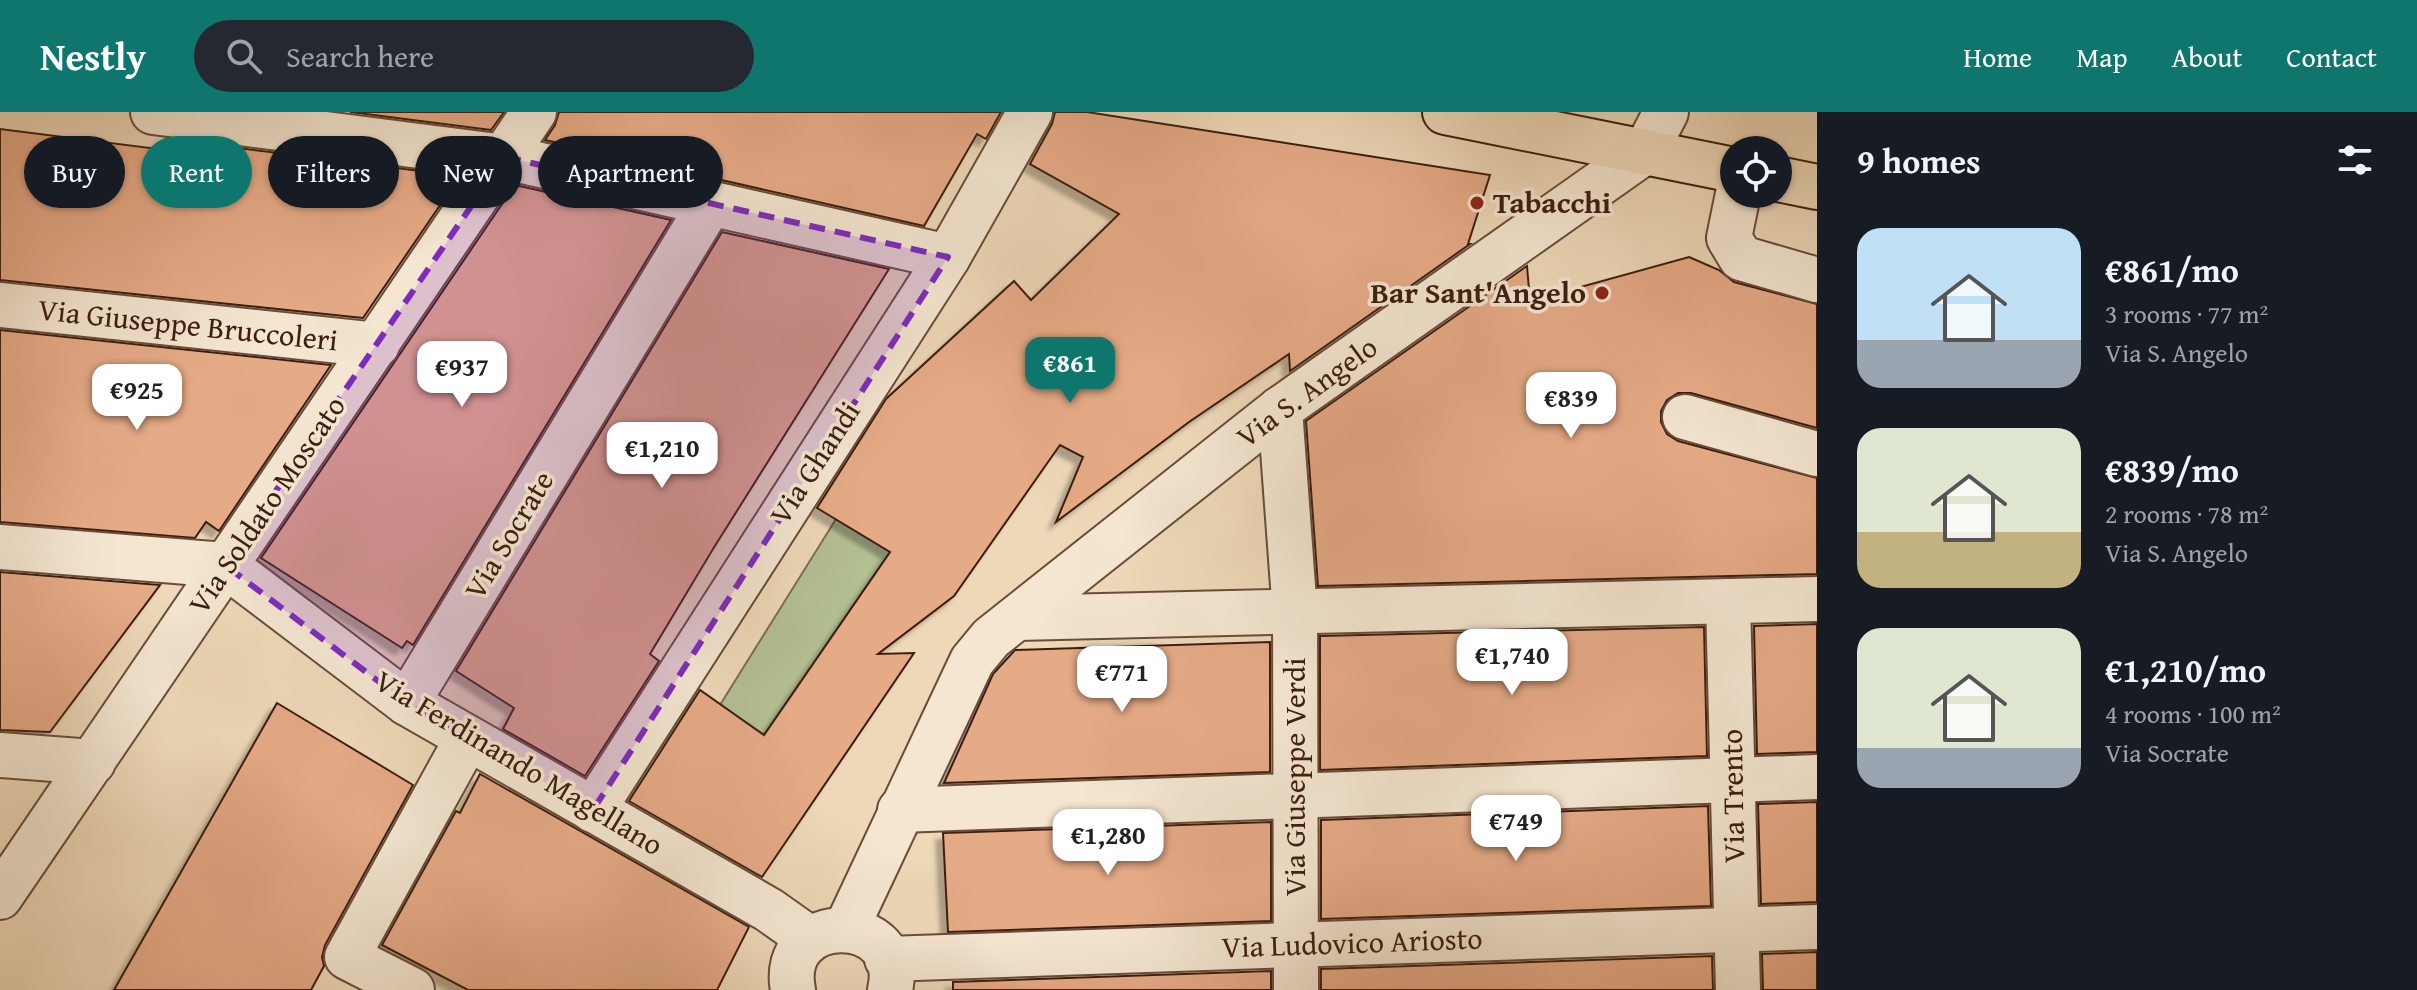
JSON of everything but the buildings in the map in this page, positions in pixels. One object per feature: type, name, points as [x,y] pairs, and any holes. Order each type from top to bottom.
[{"type":"main road","points":[[1445,112],[1720,167]]},
{"type":"main road","points":[[1792,182],[1817,187]]},
{"type":"street","points":[[153,112],[415,145]]},
{"type":"street","name":"Via Soldato Moscato","points":[[519,136],[534,112]]},
{"type":"street","name":"Via Ghandi","points":[[593,810],[948,257],[1030,112]]},
{"type":"street","points":[[1646,151],[1666,112]]},
{"type":"street","name":"Via S. Angelo","points":[[793,990],[794,961],[828,934],[900,810],[972,661],[991,638],[1280,409],[1646,151]]},
{"type":"street","points":[[723,207],[948,257]]},
{"type":"street","name":"Via Soldato Moscato","points":[[0,897],[470,208]]},
{"type":"street","name":"Via Socrate","points":[[407,703],[708,208]]},
{"type":"street","points":[[1735,208],[1729,238],[1741,258],[1817,280]]},
{"type":"street","name":"Via Giuseppe Bruccoleri","points":[[0,305],[377,345]]},
{"type":"street","name":"Via Giuseppe Verdi","points":[[1280,409],[1295,613],[1296,990]]},
{"type":"street","points":[[1685,417],[1817,454]]},
{"type":"street","points":[[0,547],[225,565]]},
{"type":"street","name":"Via Ferdinando Magellano","points":[[225,565],[407,703],[467,739],[769,910],[828,934],[864,933],[878,944],[888,974]]},
{"type":"street","points":[[1017,618],[1817,599]]},
{"type":"street","name":"Via Trento","points":[[1728,601],[1738,990]]},
{"type":"street","points":[[412,990],[347,957],[467,739]]},
{"type":"street","points":[[0,755],[93,762]]},
{"type":"street","points":[[900,810],[1817,777]]},
{"type":"street","name":"Via Ludovico Ariosto","points":[[888,974],[1296,945],[1817,927]]},
{"type":"highlighted area","points":[[505,157],[948,257],[593,810],[407,703],[225,565]]},
{"type":"green space","points":[[836,519],[890,552],[764,735],[720,705]]},
{"type":"place","name":"Tabacchi","points":[[1477,203]]},
{"type":"place","name":"Bar Sant'Angelo","points":[[1602,293]]}]
